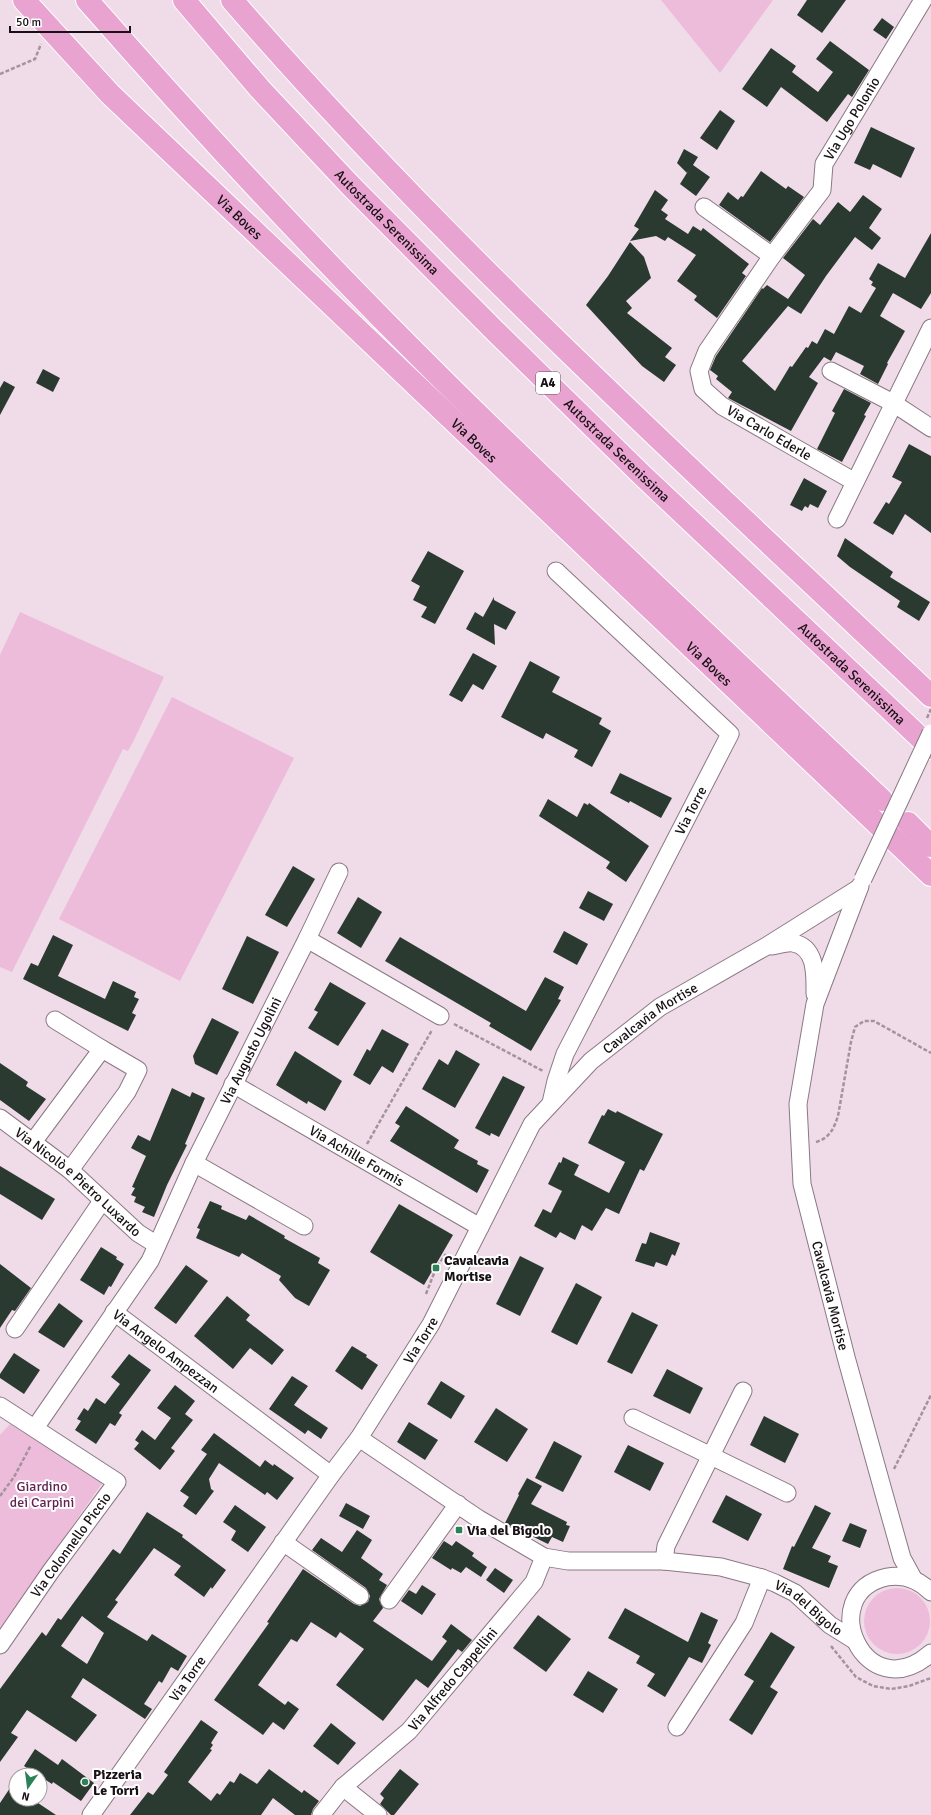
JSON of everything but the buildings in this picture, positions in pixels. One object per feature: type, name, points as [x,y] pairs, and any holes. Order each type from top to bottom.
[{"type":"highway","name":"Via Boves","points":[[24,0],[110,94],[931,875]]},
{"type":"highway","name":"Via Boves","points":[[86,0],[215,144],[360,296],[438,375],[519,455],[882,800]]},
{"type":"highway","name":"Autostrada Serenissima","points":[[184,0],[260,89],[344,179],[483,319],[641,474],[931,748]]},
{"type":"highway","name":"A4","points":[[232,0],[368,151],[493,280],[931,696]]},
{"type":"highway","points":[[908,824],[931,846]]},
{"type":"street","name":"Via Ugo Polonio","points":[[700,371],[707,351],[772,256],[822,190],[824,164],[923,0]]},
{"type":"street","points":[[704,207],[772,256]]},
{"type":"street","points":[[837,519],[931,328]]},
{"type":"street","name":"Via Carlo Ederle","points":[[700,371],[703,389],[722,406],[855,482]]},
{"type":"street","points":[[831,371],[894,403],[931,428]]},
{"type":"street","name":"Via Torre","points":[[551,1104],[556,1081],[565,1054],[730,734],[556,571]]},
{"type":"street","name":"Cavalcavia Mortise","points":[[815,1004],[861,884],[931,733]]},
{"type":"street","name":"Via Augusto Ugolini","points":[[114,1312],[150,1261],[194,1163],[307,939],[339,872]]},
{"type":"street","name":"Cavalcavia Mortise","points":[[532,1124],[591,1061],[660,1007],[765,947],[861,884]]},
{"type":"street","points":[[307,939],[440,1016]]},
{"type":"street","name":"Cavalcavia Mortise","points":[[765,947],[793,942],[804,948],[815,964],[815,1004],[798,1104],[802,1184],[846,1357],[902,1558],[925,1584]]},
{"type":"street","points":[[54,1020],[138,1070],[127,1092],[70,1170]]},
{"type":"street","points":[[33,1142],[102,1049]]},
{"type":"street","name":"Via Achille Formis","points":[[233,1084],[360,1156],[480,1227]]},
{"type":"street","name":"Via Nicolò e Pietro Luxardo","points":[[0,1118],[70,1170],[138,1233],[157,1246]]},
{"type":"street","name":"Via Torre","points":[[91,1815],[331,1475],[359,1438],[431,1324],[532,1124]]},
{"type":"street","points":[[194,1163],[304,1226]]},
{"type":"street","points":[[15,1329],[102,1201]]},
{"type":"street","name":"Via Angelo Ampezzan","points":[[37,1430],[114,1312],[331,1475]]},
{"type":"street","points":[[664,1561],[666,1546],[742,1392]]},
{"type":"street","name":"Via Colonnello Piccio","points":[[0,1406],[117,1482],[51,1571],[0,1645]]},
{"type":"street","points":[[633,1418],[787,1493]]},
{"type":"street","name":"Via del Bigolo","points":[[359,1438],[479,1519],[544,1556],[568,1561],[664,1561],[721,1567],[762,1578],[795,1593],[830,1625],[854,1640]]},
{"type":"street","points":[[389,1600],[458,1504]]},
{"type":"street","points":[[284,1542],[360,1596]]},
{"type":"street","name":"Via Alfredo Cappellini","points":[[321,1815],[343,1787],[409,1730],[534,1582],[544,1556]]},
{"type":"street","name":"Via del Bigolo","points":[[925,1584],[901,1577],[888,1577],[870,1584],[854,1605],[850,1623],[854,1640],[866,1657],[884,1667],[894,1668],[915,1665],[931,1653]]},
{"type":"street","name":"Via del Bigolo","points":[[677,1727],[744,1623],[762,1578]]},
{"type":"street","points":[[343,1787],[378,1815]]},
{"type":"path","points":[[0,74],[35,59],[42,42]]},
{"type":"path","points":[[360,1156],[440,1016],[541,1071],[548,1072]]},
{"type":"path","points":[[800,1146],[819,1141],[828,1136],[835,1127],[855,1027],[864,1020],[874,1021],[931,1052]]},
{"type":"path","points":[[426,1295],[436,1268],[449,1251]]},
{"type":"path","points":[[883,1491],[931,1395]]},
{"type":"path","points":[[0,1496],[14,1477],[37,1430]]},
{"type":"green space","points":[[661,0],[773,0],[720,73]]},
{"type":"green space","points":[[20,612],[164,677],[128,751],[123,749],[12,972],[0,967],[0,655]]},
{"type":"green space","points":[[172,697],[294,758],[180,981],[59,919]]},
{"type":"green space","name":"Giardino dei Carpini","points":[[10,1424],[103,1482],[0,1629],[0,1435]]},
{"type":"green space","points":[[897,1588],[910,1590],[920,1598],[928,1608],[930,1621],[928,1634],[920,1644],[910,1652],[897,1654],[884,1652],[874,1644],[866,1634],[864,1621],[866,1608],[874,1598],[884,1590]]},
{"type":"place","name":"Cavalcavia Mortise","points":[[436,1268]]},
{"type":"place","name":"Via del Bigolo","points":[[459,1530]]},
{"type":"place","name":"Pizzeria Le Torri","points":[[85,1782]]}]
